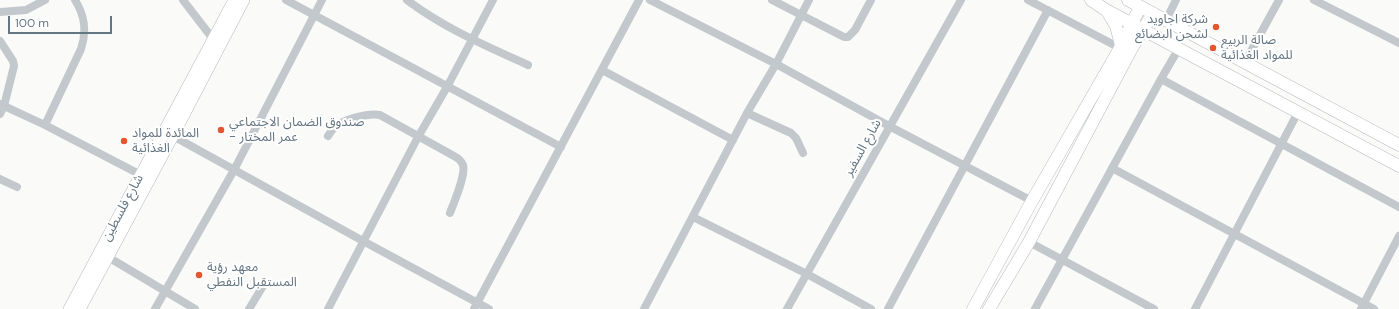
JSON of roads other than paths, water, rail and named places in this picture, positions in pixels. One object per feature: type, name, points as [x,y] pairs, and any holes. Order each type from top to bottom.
[{"type":"main road","points":[[1091,0],[1106,10],[1160,37],[1399,166]]},
{"type":"main road","points":[[1128,0],[1399,145]]},
{"type":"main road","points":[[989,309],[1029,242],[1078,151],[1140,7]]},
{"type":"main road","points":[[1106,10],[1116,26],[1124,47]]},
{"type":"main road","points":[[972,309],[1065,144],[1124,47],[1144,29],[1153,13]]},
{"type":"main road","points":[[1124,47],[1144,43],[1160,37]]},
{"type":"main road","points":[[1065,144],[1078,151]]},
{"type":"street","points":[[0,12],[26,10],[45,0]]},
{"type":"street","points":[[45,125],[84,42],[83,16],[74,0]]},
{"type":"street","points":[[182,0],[213,39]]},
{"type":"street","name":"شارع فلسطين","points":[[80,309],[173,136],[186,101],[213,39],[234,0]]},
{"type":"street","name":"شارع فلسطين","points":[[69,309],[141,175],[186,101],[244,0]]},
{"type":"street","points":[[286,0],[560,147]]},
{"type":"street","points":[[155,309],[234,170],[322,0]]},
{"type":"street","points":[[407,0],[425,14],[472,40],[528,65]]},
{"type":"street","points":[[328,309],[418,137],[447,87],[493,0]]},
{"type":"street","points":[[476,306],[639,0]]},
{"type":"street","points":[[650,0],[776,64],[889,126],[1032,201]]},
{"type":"street","points":[[772,0],[844,37],[848,37],[855,30],[871,0]]},
{"type":"street","points":[[644,309],[747,113],[776,64],[809,0]]},
{"type":"street","name":"شارع السفير","points":[[787,309],[961,0]]},
{"type":"street","points":[[1028,0],[1124,47]]},
{"type":"street","points":[[1166,20],[1176,0]]},
{"type":"street","points":[[1245,62],[1279,0]]},
{"type":"street","points":[[1314,0],[1329,3],[1399,43]]},
{"type":"street","points":[[888,309],[1048,10]]},
{"type":"street","points":[[0,41],[13,61],[14,66],[0,114]]},
{"type":"street","points":[[1035,309],[1160,79],[1179,48]]},
{"type":"street","points":[[602,70],[733,140]]},
{"type":"street","points":[[1160,79],[1399,207]]},
{"type":"street","points":[[2,105],[45,125],[141,175]]},
{"type":"street","points":[[1195,309],[1298,112]]},
{"type":"street","points":[[747,113],[791,133],[796,138],[803,153]]},
{"type":"street","points":[[328,136],[339,124],[374,114],[454,156],[460,160],[463,165],[463,175],[450,213]]},
{"type":"street","points":[[173,136],[363,241],[476,306],[489,309]]},
{"type":"street","points":[[1112,168],[1234,233],[1362,306],[1374,309]]},
{"type":"street","points":[[0,178],[17,187]]},
{"type":"street","points":[[693,217],[807,274],[871,309]]},
{"type":"street","points":[[1362,306],[1399,236]]},
{"type":"street","points":[[1029,242],[1154,309]]},
{"type":"street","points":[[108,257],[195,309]]},
{"type":"street","points":[[249,309],[263,286]]},
{"type":"place","name":"شركة اجاويد لشحن البضائع","points":[[1216,27]]},
{"type":"place","name":"صالة الربيع للمواد الغذائية","points":[[1213,48]]},
{"type":"place","name":"صندوق الضمان الاجتماعي - عمر المختار","points":[[221,130]]},
{"type":"place","name":"المائدة للمواد الغذائية","points":[[124,141]]},
{"type":"place","name":"معهد رؤية المستقبل النفطي","points":[[199,275]]}]
